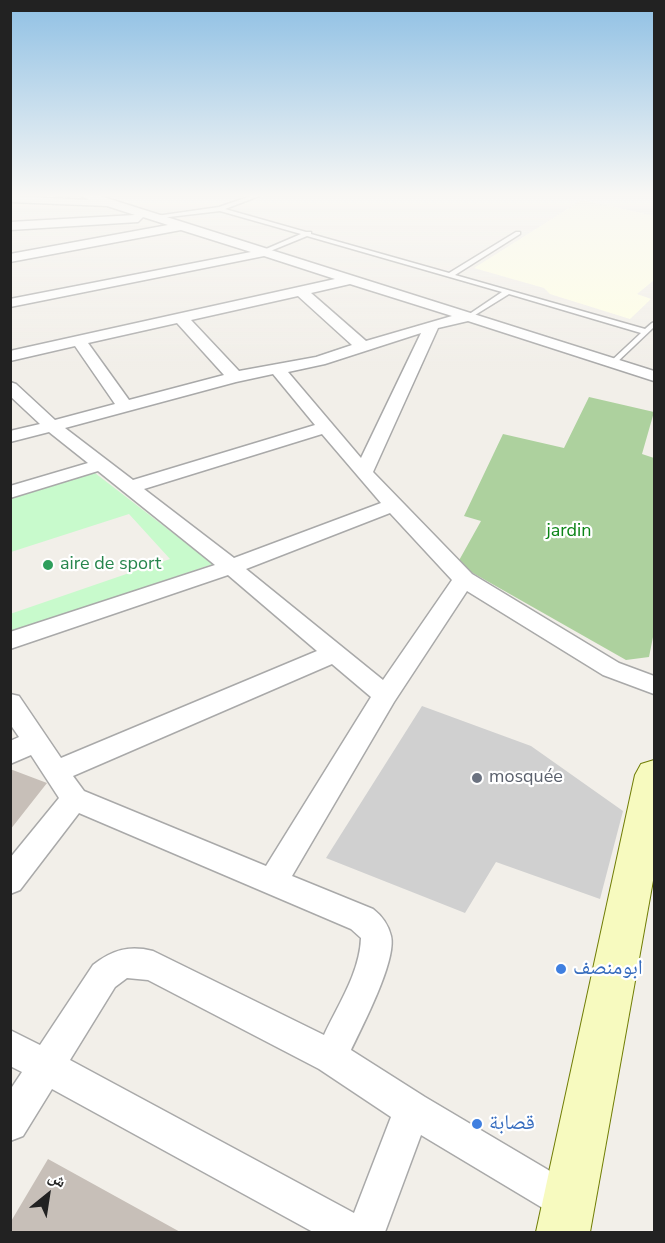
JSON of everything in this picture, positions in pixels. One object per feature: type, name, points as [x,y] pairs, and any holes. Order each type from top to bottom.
[{"type":"main road","points":[[566,1218],[652,802]]},
{"type":"street","points":[[10,258],[38,253]]},
{"type":"street","points":[[10,303],[261,253],[654,375]]},
{"type":"street","points":[[10,356],[351,280]]},
{"type":"street","points":[[301,291],[363,347]]},
{"type":"street","points":[[181,318],[235,377]]},
{"type":"street","points":[[10,437],[235,377],[278,370],[432,325],[466,318]]},
{"type":"street","points":[[363,473],[432,325]]},
{"type":"street","points":[[79,341],[125,406]]},
{"type":"street","points":[[278,370],[363,473],[464,579],[611,669],[654,685]]},
{"type":"street","points":[[12,391],[100,465],[231,567],[385,695]]},
{"type":"street","points":[[129,487],[324,428]]},
{"type":"street","points":[[10,492],[100,465]]},
{"type":"street","points":[[10,641],[231,567],[393,505]]},
{"type":"street","points":[[273,881],[385,695],[464,579]]},
{"type":"street","points":[[58,771],[335,653]]},
{"type":"street","points":[[10,703],[58,771],[74,799],[362,919],[372,927],[377,938],[375,958],[331,1057]]},
{"type":"street","points":[[10,754],[36,741]]},
{"type":"street","points":[[10,881],[74,799]]},
{"type":"street","points":[[10,1123],[104,976],[120,963],[136,962],[162,971],[331,1057],[412,1110],[566,1218]]},
{"type":"street","points":[[10,1047],[351,1233]]},
{"type":"street","points":[[366,1233],[412,1110]]},
{"type":"lane","points":[[381,253],[647,332]]},
{"type":"lane","points":[[452,274],[486,253]]},
{"type":"lane","points":[[466,318],[509,291]]},
{"type":"lane","points":[[613,364],[654,324]]},
{"type":"shaded area","points":[[498,253],[654,253],[654,280],[637,294],[651,299],[630,319],[550,294],[544,288],[474,268]]},
{"type":"shaded area","name":"mosquée","points":[[422,706],[531,746],[623,811],[600,899],[496,862],[465,913],[326,858]]},
{"type":"green space","name":"jardin","points":[[589,397],[654,412],[642,454],[654,458],[654,632],[649,657],[626,660],[457,564],[481,521],[464,516],[503,434],[564,448]]},
{"type":"green space","points":[[95,473],[213,564],[11,632],[10,614],[170,559],[129,514],[11,552],[11,497]]},
{"type":"building","points":[[10,769],[47,783],[10,830]]},
{"type":"building","points":[[48,1159],[182,1233],[10,1233],[10,1223]]},
{"type":"place","name":"aire de sport","points":[[48,565]]},
{"type":"place","name":"mosquée","points":[[477,778]]},
{"type":"place","name":"ابومنصف","points":[[561,969]]},
{"type":"place","name":"قصابة","points":[[477,1124]]}]
